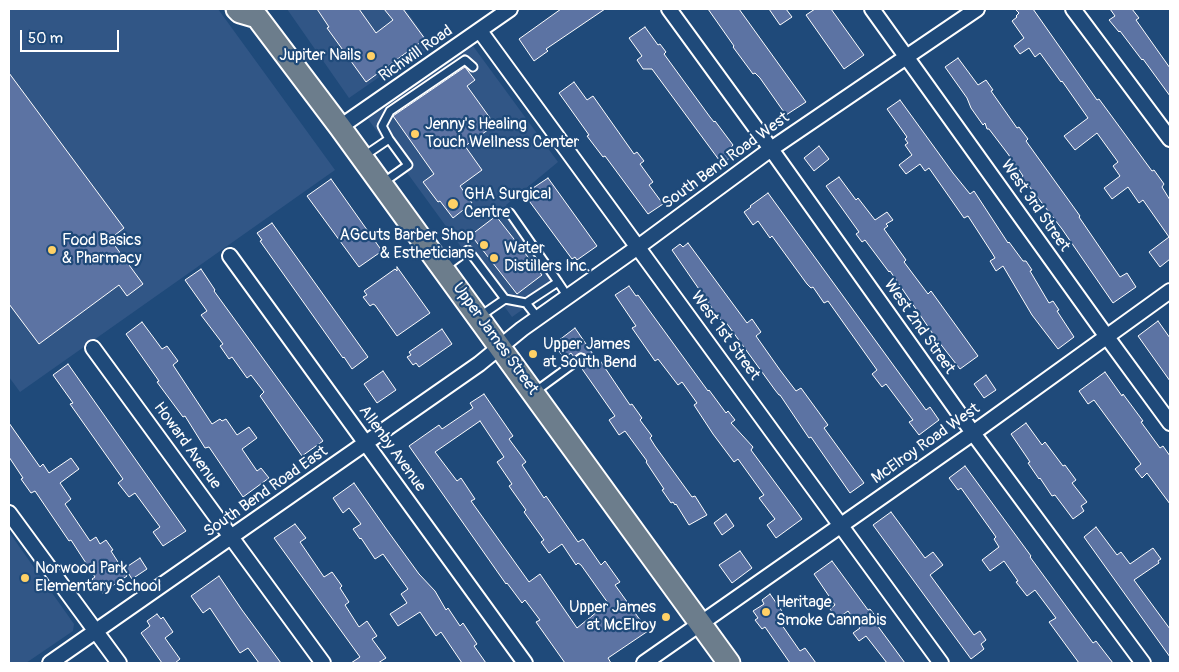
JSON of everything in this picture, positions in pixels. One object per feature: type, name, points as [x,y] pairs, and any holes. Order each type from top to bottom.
[{"type":"main road","name":"Upper James Street","points":[[238,9],[240,12],[257,13],[729,663]]},
{"type":"street","name":"Richwill Road","points":[[340,127],[510,9]]},
{"type":"street","name":"West 2nd Street","points":[[669,9],[973,433],[1143,663]]},
{"type":"street","name":"West 3rd Street","points":[[872,9],[1106,337],[1170,423]]},
{"type":"street","name":"South Bend Road West","points":[[500,348],[538,318],[771,149],[976,9]]},
{"type":"street","points":[[1073,9],[1170,139]]},
{"type":"street","name":"West 1st Street","points":[[480,31],[941,663]]},
{"type":"street","name":"Allenby Avenue","points":[[230,256],[525,663]]},
{"type":"street","name":"McElroy Road West","points":[[644,663],[973,433],[1170,291]]},
{"type":"street","name":"Howard Avenue","points":[[93,348],[323,663]]},
{"type":"street","name":"South Bend Road East","points":[[50,663],[500,348]]},
{"type":"street","points":[[9,512],[119,663]]},
{"type":"lane","points":[[382,184],[408,165],[382,126],[390,111],[465,60],[472,67]]},
{"type":"lane","points":[[362,157],[389,139]]},
{"type":"lane","points":[[510,212],[568,297]]},
{"type":"lane","points":[[444,268],[468,250],[504,299],[526,303],[538,318]]},
{"type":"lane","points":[[526,303],[558,282]]},
{"type":"lane","points":[[479,317],[504,299]]},
{"type":"lane","points":[[533,393],[581,358]]},
{"type":"shaded area","points":[[9,9],[218,9],[335,170],[20,392],[9,377]]},
{"type":"shaded area","points":[[287,9],[405,9],[433,48],[401,62],[349,98]]},
{"type":"shaded area","points":[[473,46],[558,162],[506,205],[560,283],[512,317],[368,119]]},
{"type":"shaded area","name":"Norwood Park Elementary School","points":[[9,532],[74,624],[73,631],[26,663],[9,663]]},
{"type":"building","points":[[317,9],[359,9],[376,33],[393,20],[384,9],[403,9],[425,39],[366,82],[327,28],[329,27]]},
{"type":"building","points":[[561,9],[605,9],[546,49],[548,51],[534,61],[519,39]]},
{"type":"building","points":[[708,9],[739,9],[806,102],[786,115],[760,78],[755,73],[753,74],[733,47]]},
{"type":"building","points":[[769,9],[786,9],[792,17],[780,25]]},
{"type":"building","points":[[815,9],[831,9],[864,55],[844,69],[806,15]]},
{"type":"building","points":[[1015,9],[1033,9],[1097,100],[1099,99],[1152,171],[1154,170],[1164,184],[1162,187],[1170,200],[1170,259],[1160,267],[1149,252],[1169,237],[1143,200],[1139,203],[1128,187],[1112,199],[1104,188],[1120,176],[1113,166],[1118,162],[1097,133],[1075,150],[1064,136],[1088,118],[1040,53],[1035,57],[1029,48],[1020,54],[1014,46],[1024,38],[1012,21],[1019,13]]},
{"type":"building","points":[[1110,9],[1132,9],[1139,18],[1136,20],[1170,68],[1170,96],[1143,59],[1109,20],[1115,16]]},
{"type":"building","points":[[645,27],[658,45],[660,44],[666,52],[664,54],[733,145],[728,151],[732,156],[722,164],[652,69],[643,69],[637,60],[642,56],[629,38]]},
{"type":"building","points":[[958,58],[978,85],[986,80],[993,90],[991,91],[1017,128],[1019,127],[1028,139],[1026,141],[1080,216],[1120,277],[1127,273],[1136,287],[1113,303],[1062,229],[1022,177],[1008,154],[989,129],[987,129],[985,123],[983,125],[945,67]]},
{"type":"building","points":[[465,67],[475,80],[467,86],[495,125],[465,146],[482,170],[460,186],[472,203],[453,218],[423,182],[434,174],[393,116]]},
{"type":"building","points":[[9,73],[124,228],[110,239],[143,284],[127,296],[119,285],[39,344],[9,304]]},
{"type":"building","points":[[574,82],[587,100],[593,96],[634,154],[637,152],[644,161],[640,164],[653,182],[649,185],[663,204],[648,214],[605,156],[603,157],[587,136],[589,135],[559,93]]},
{"type":"building","points":[[900,100],[970,194],[974,191],[1008,243],[1023,261],[1026,261],[1049,303],[1053,301],[1059,310],[1057,311],[1074,337],[1058,349],[1032,315],[1003,266],[996,271],[990,261],[995,258],[968,216],[964,218],[929,168],[925,171],[920,164],[906,174],[899,165],[912,155],[905,145],[908,143],[905,139],[907,137],[887,109]]},
{"type":"building","points":[[819,146],[829,159],[814,171],[804,158]]},
{"type":"building","points":[[839,177],[856,200],[858,198],[875,220],[887,212],[893,220],[886,224],[888,226],[884,229],[906,260],[904,262],[928,294],[931,291],[978,356],[960,369],[935,337],[890,271],[865,240],[862,242],[856,234],[859,232],[826,186]]},
{"type":"building","points":[[548,178],[597,246],[577,260],[575,257],[572,259],[524,194]]},
{"type":"building","points":[[331,179],[382,251],[359,267],[307,196]]},
{"type":"building","points":[[768,193],[926,410],[930,407],[939,420],[919,435],[909,422],[913,420],[886,384],[882,387],[872,374],[877,370],[828,301],[824,303],[813,287],[811,288],[807,284],[772,236],[770,238],[758,221],[753,225],[744,212]]},
{"type":"building","points":[[496,216],[542,275],[517,294],[471,235]]},
{"type":"building","points":[[272,223],[368,357],[352,369],[260,241],[262,240],[257,233]]},
{"type":"building","points":[[688,243],[747,323],[752,319],[761,332],[756,336],[796,391],[801,388],[828,425],[824,428],[864,483],[850,493],[725,321],[723,323],[714,311],[672,250],[680,244],[683,247]]},
{"type":"building","points":[[397,267],[430,313],[397,336],[375,305],[370,306],[363,297],[367,295],[364,291],[395,269],[397,271]]},
{"type":"building","points":[[201,269],[214,291],[323,441],[302,456],[260,396],[264,392],[251,375],[247,378],[232,357],[229,359],[220,346],[223,344],[201,315],[207,311],[185,280]]},
{"type":"building","points":[[629,286],[636,296],[638,295],[708,391],[726,413],[728,411],[735,420],[731,423],[753,447],[751,450],[802,519],[776,538],[767,525],[775,519],[759,498],[764,495],[738,459],[734,462],[713,434],[694,405],[697,403],[682,382],[678,385],[658,359],[655,361],[632,328],[636,326],[615,295]]},
{"type":"building","points":[[1158,321],[1170,338],[1170,381],[1138,336]]},
{"type":"building","points":[[142,322],[162,349],[167,346],[178,361],[173,365],[212,424],[220,419],[222,421],[226,419],[237,435],[249,427],[257,438],[242,449],[257,471],[261,468],[269,478],[243,497],[209,447],[205,448],[185,416],[183,417],[157,382],[159,381],[126,334]]},
{"type":"building","points":[[575,328],[597,360],[599,359],[630,405],[632,404],[642,418],[640,420],[652,436],[650,438],[655,446],[692,497],[695,496],[707,515],[689,525],[676,504],[671,503],[662,490],[664,489],[647,461],[625,431],[619,435],[609,420],[615,416],[580,366],[586,361],[585,354],[580,353],[574,357],[571,353],[564,358],[554,344]]},
{"type":"building","points":[[442,329],[452,344],[419,367],[416,363],[413,365],[407,357],[411,355],[409,352]]},
{"type":"building","points":[[68,364],[186,531],[163,546],[153,532],[160,527],[135,493],[129,497],[118,483],[123,479],[70,404],[73,403],[53,375]]},
{"type":"building","points":[[383,371],[396,390],[377,403],[364,384]]},
{"type":"building","points":[[1105,372],[1143,421],[1141,422],[1160,448],[1163,446],[1170,456],[1170,504],[1147,473],[1142,478],[1135,469],[1141,464],[1094,400],[1088,404],[1079,391]]},
{"type":"building","points":[[986,375],[996,390],[984,398],[974,384]]},
{"type":"building","points":[[484,394],[513,436],[509,439],[526,462],[522,465],[544,498],[546,496],[578,542],[583,539],[601,565],[605,561],[620,582],[615,585],[648,631],[608,658],[611,663],[565,663],[536,622],[540,620],[525,600],[522,603],[506,584],[409,446],[439,425],[442,429],[473,408],[470,403]],"holes":[[[480,421],[504,457],[497,462],[512,484],[509,486],[526,510],[524,512],[544,540],[541,542],[549,553],[562,544],[576,565],[578,563],[581,565],[608,603],[577,628],[540,574],[529,582],[471,501],[475,499],[461,478],[457,481],[435,452]]]},
{"type":"building","points":[[9,423],[40,467],[43,464],[49,473],[71,458],[79,469],[60,483],[71,499],[65,504],[90,541],[96,537],[100,544],[106,540],[127,576],[102,593],[92,579],[95,577],[71,540],[69,541],[35,491],[31,493],[21,479],[23,478],[9,457]]},
{"type":"building","points":[[1026,423],[1042,445],[1045,442],[1063,466],[1065,465],[1076,480],[1072,483],[1087,502],[1081,506],[1084,511],[1073,519],[1055,495],[1052,496],[1039,479],[1011,434]]},
{"type":"building","points":[[965,466],[1093,643],[1096,641],[1113,663],[1079,663],[1049,622],[1056,618],[1035,590],[1027,596],[1016,582],[1018,581],[1004,561],[990,571],[982,560],[999,547],[994,539],[996,537],[961,488],[958,490],[949,478]]},
{"type":"building","points":[[354,483],[419,574],[435,591],[446,610],[448,608],[460,626],[463,623],[477,644],[474,646],[486,663],[462,663],[441,632],[436,636],[420,612],[398,626],[390,614],[407,603],[401,594],[408,589],[383,554],[375,559],[353,529],[361,524],[349,508],[343,513],[333,498]]},
{"type":"building","points":[[891,512],[925,558],[933,552],[943,565],[930,575],[974,635],[980,631],[986,640],[981,644],[984,649],[971,659],[873,525]]},
{"type":"building","points":[[726,514],[734,526],[722,535],[714,523]]},
{"type":"building","points":[[295,524],[306,538],[300,542],[324,577],[332,572],[342,586],[340,588],[349,602],[345,605],[359,627],[367,621],[377,636],[372,639],[386,658],[378,663],[351,663],[360,657],[274,538]]},
{"type":"building","points":[[1096,527],[1117,555],[1121,552],[1130,564],[1153,548],[1161,559],[1158,561],[1159,563],[1134,580],[1170,629],[1170,657],[1084,537]]},
{"type":"building","points":[[740,551],[752,568],[732,583],[719,565]]},
{"type":"building","points":[[140,558],[147,569],[132,579],[125,568]]},
{"type":"building","points":[[832,561],[868,610],[870,609],[877,618],[875,619],[878,623],[877,625],[905,663],[887,663],[866,636],[859,641],[853,633],[860,628],[848,611],[837,619],[830,609],[835,605],[814,574]]},
{"type":"building","points":[[219,576],[281,663],[259,663],[248,648],[240,653],[210,608],[203,613],[191,596]]},
{"type":"building","points":[[770,594],[784,614],[777,618],[800,651],[805,648],[816,663],[790,663],[765,627],[762,629],[755,620],[758,618],[753,611],[764,604],[762,600]]},
{"type":"building","points":[[157,614],[161,619],[163,617],[173,632],[165,638],[180,659],[175,663],[162,663],[141,633],[150,626],[147,621]]},
{"type":"place","name":"Jupiter Nails","points":[[371,56]]},
{"type":"place","name":"Jenny's Healing Touch Wellness Center","points":[[415,134]]},
{"type":"place","name":"GHA Surgical Centre","points":[[453,204]]},
{"type":"place","name":"AGcuts Barber Shop & Estheticians","points":[[484,245]]},
{"type":"place","name":"Food Basics & Pharmacy","points":[[52,250]]},
{"type":"place","name":"Water Distillers Inc.","points":[[494,258]]},
{"type":"place","name":"Upper James at South Bend","points":[[533,354]]},
{"type":"place","name":"Norwood Park Elementary School","points":[[25,578]]},
{"type":"place","name":"Heritage Smoke Cannabis","points":[[766,612]]},
{"type":"place","name":"Upper James at McElroy","points":[[666,617]]}]
